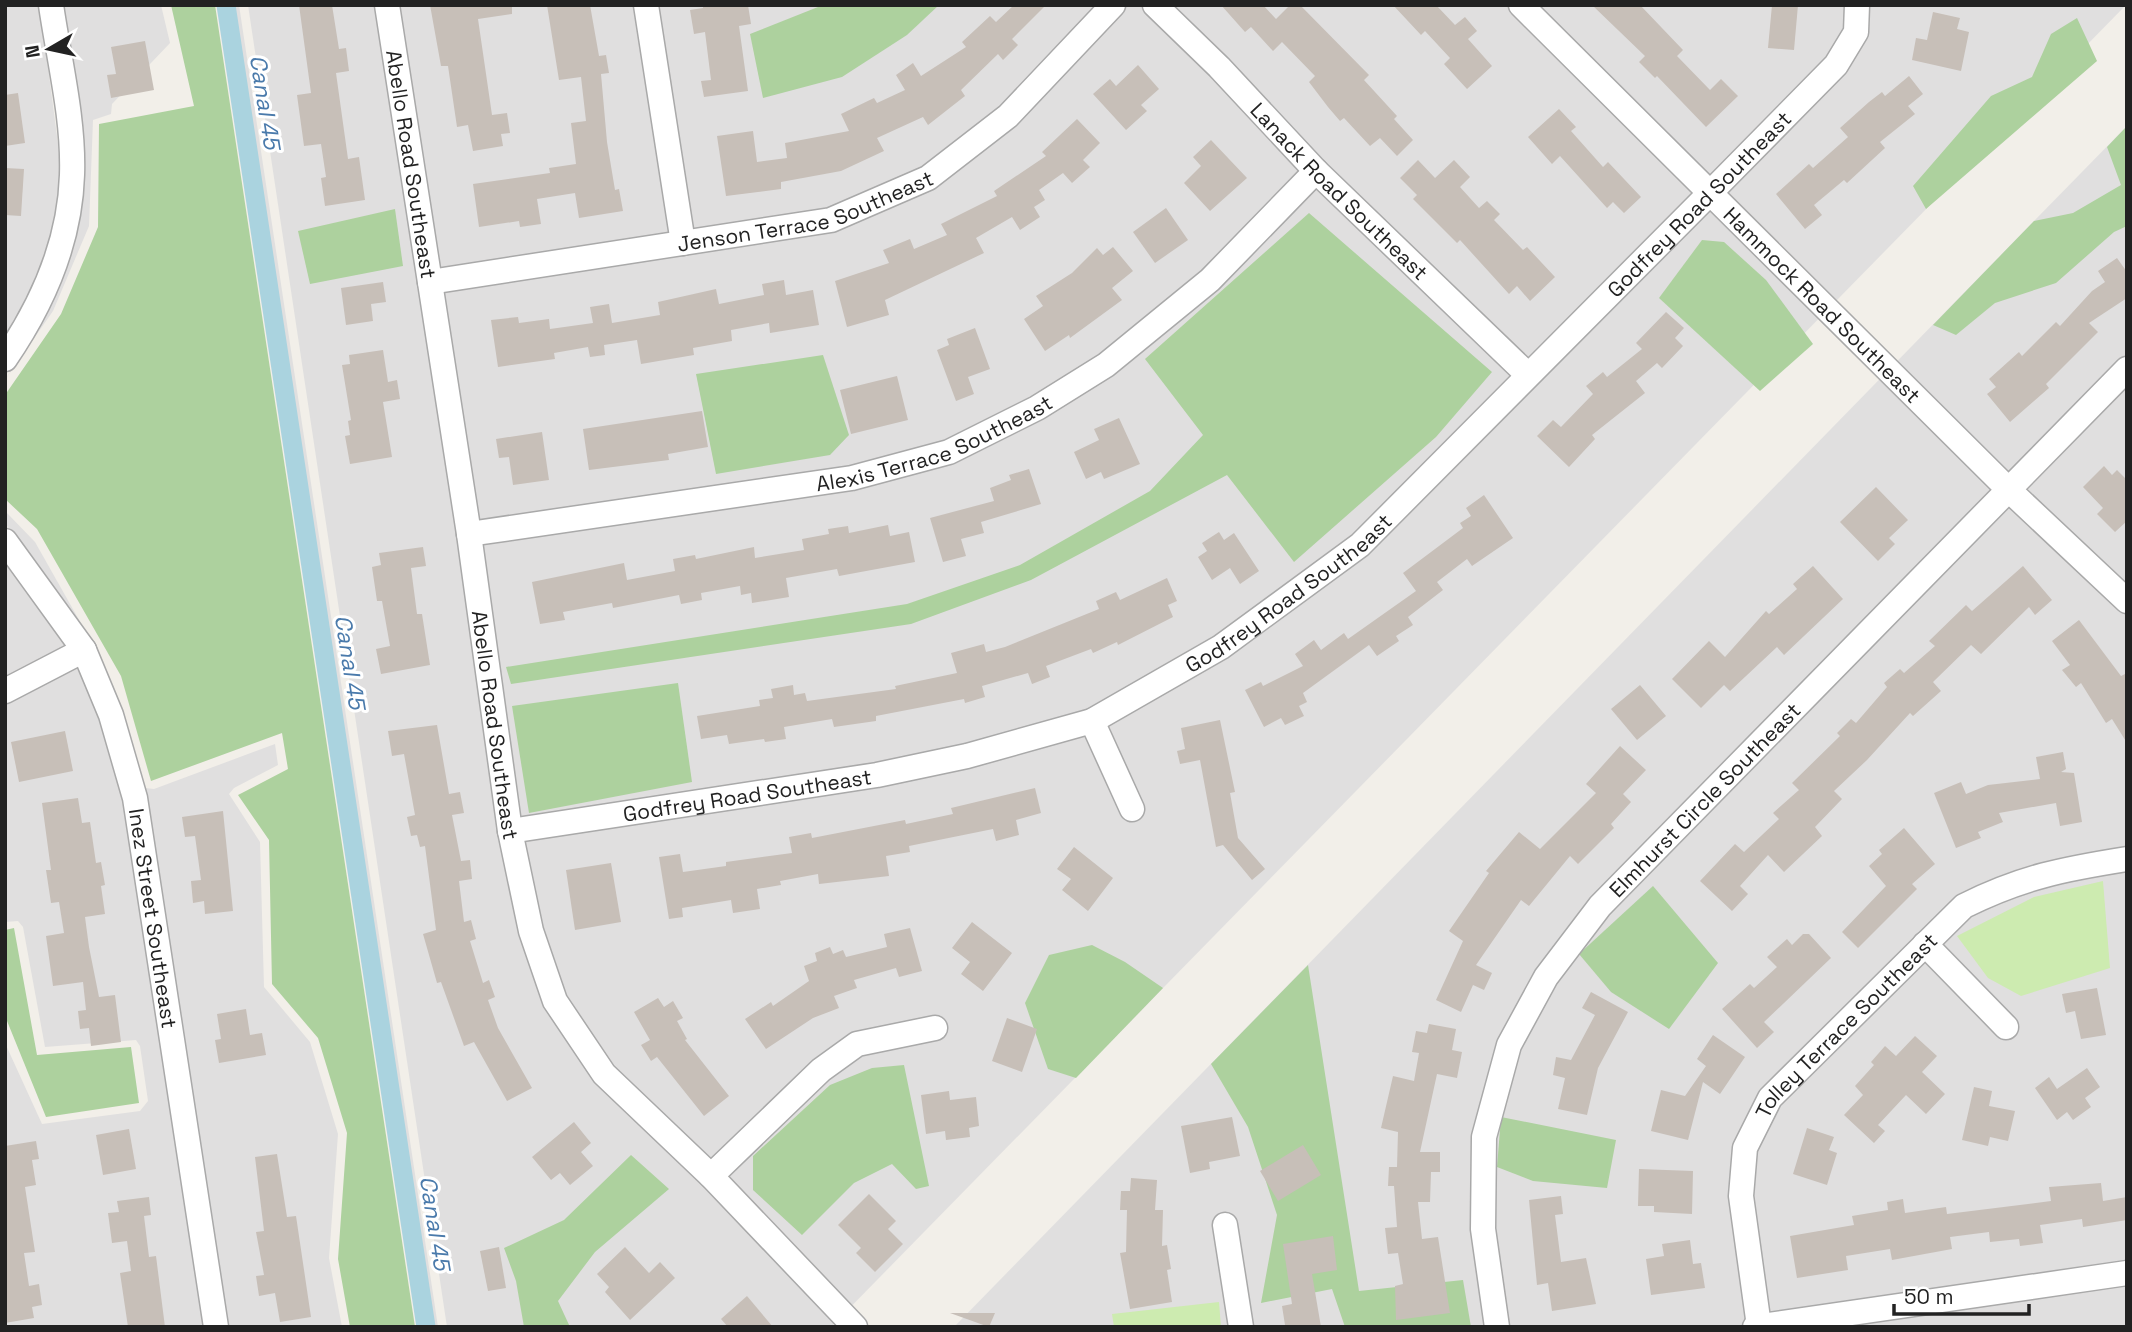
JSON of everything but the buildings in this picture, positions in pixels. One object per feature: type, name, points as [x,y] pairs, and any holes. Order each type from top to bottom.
[{"type":"street","points":[[5,359],[30,324],[64,237],[72,174],[67,113],[51,5]]},
{"type":"street","name":"Abello Road Southeast","points":[[387,5],[469,534],[510,831],[531,931],[555,1001],[604,1074],[710,1176],[855,1327]]},
{"type":"street","points":[[646,5],[683,243]]},
{"type":"street","name":"Jenson Terrace Southeast","points":[[430,282],[831,220],[928,178],[1009,116],[1113,5]]},
{"type":"street","name":"Lanack Road Southeast","points":[[1155,5],[1219,67],[1316,171],[1528,375]]},
{"type":"street","name":"Hammock Road Southeast","points":[[1521,5],[2009,490],[2127,601]]},
{"type":"street","name":"Godfrey Road Southeast","points":[[510,831],[877,775],[967,756],[1092,720],[1221,647],[1360,545],[1710,193],[1836,65],[1856,32],[1857,5]]},
{"type":"street","name":"Alexis Terrace Southeast","points":[[469,534],[852,478],[950,452],[1037,408],[1106,365],[1210,280],[1316,171]]},
{"type":"street","name":"Elmhurst Circle Southeast","points":[[1497,1327],[1483,1229],[1484,1137],[1508,1045],[1546,977],[1600,906],[2127,369]]},
{"type":"street","name":"Inez Street Southeast","points":[[5,541],[83,650],[111,715],[135,798],[216,1327]]},
{"type":"street","points":[[5,691],[83,650]]},
{"type":"street","points":[[1092,720],[1132,810]]},
{"type":"street","name":"Tolley Terrace Southeast","points":[[1757,1326],[1741,1196],[1745,1148],[1770,1098],[1964,906],[1997,890],[2055,870],[2127,859]]},
{"type":"street","points":[[1925,944],[2006,1027]]},
{"type":"street","points":[[710,1176],[821,1070],[857,1044],[935,1028]]},
{"type":"street","points":[[1225,1225],[1241,1327]]},
{"type":"street","points":[[1757,1326],[2127,1273]]},
{"type":"shaded area","points":[[5,5],[40,5],[62,175],[54,235],[20,320],[5,341]]},
{"type":"shaded area","points":[[61,5],[161,5],[170,43],[112,104],[111,114],[93,120],[89,226],[53,311],[5,380],[39,327],[74,240]]},
{"type":"shaded area","points":[[228,5],[239,5],[438,1327],[424,1327],[256,212]]},
{"type":"shaded area","points":[[248,5],[2126,5],[831,1327],[447,1327]]},
{"type":"shaded area","points":[[2127,126],[2127,1327],[954,1327],[2034,221]]},
{"type":"shaded area","points":[[5,511],[35,542],[96,650],[5,523]]},
{"type":"shaded area","points":[[5,558],[69,647],[5,681]]},
{"type":"shaded area","points":[[98,653],[119,703],[145,788],[154,789],[275,744],[278,765],[234,788],[229,794],[260,842],[264,987],[310,1042],[338,1134],[329,1258],[342,1327],[227,1327]]},
{"type":"shaded area","points":[[78,664],[101,718],[124,801],[205,1327],[5,1327],[5,1043],[42,1124],[140,1111],[148,1101],[140,1046],[136,1040],[45,1047],[23,927],[18,921],[5,922],[5,702]]},
{"type":"green space","points":[[171,5],[215,5],[415,1327],[350,1327],[338,1259],[347,1133],[318,1038],[272,984],[269,840],[238,795],[288,769],[282,733],[151,781],[121,676],[37,529],[5,499],[5,395],[61,314],[98,227],[99,124],[194,106]]},
{"type":"green space","points":[[823,5],[939,5],[907,35],[842,77],[763,98],[750,34]]},
{"type":"green space","points":[[2077,18],[2097,61],[1926,209],[1913,186],[1991,96],[2032,77],[2051,34]]},
{"type":"green space","points":[[2127,126],[2127,226],[2114,232],[2056,283],[1995,303],[1956,335],[1933,325],[2034,221],[2073,213],[2121,185],[2107,147]]},
{"type":"green space","points":[[395,209],[403,266],[310,284],[298,231]]},
{"type":"green space","points":[[1309,213],[1492,372],[1436,437],[1294,562],[1227,475],[1031,580],[911,624],[511,684],[506,667],[907,604],[1020,565],[1150,491],[1203,435],[1145,359]]},
{"type":"green space","points":[[1702,240],[1724,242],[1766,280],[1813,344],[1760,391],[1659,298]]},
{"type":"green space","points":[[823,355],[849,435],[830,455],[716,474],[696,374]]},
{"type":"green space","points":[[678,683],[692,782],[529,813],[512,706]]},
{"type":"green space","points":[[2103,881],[2110,968],[2021,996],[1988,978],[1957,936],[2034,897]]},
{"type":"green space","points":[[1653,886],[1718,963],[1669,1029],[1611,992],[1579,954]]},
{"type":"green space","points":[[14,928],[37,1055],[131,1047],[139,1103],[46,1117],[5,1016],[5,930]]},
{"type":"green space","points":[[1092,945],[1125,962],[1163,988],[1076,1078],[1048,1069],[1025,1003],[1049,955]]},
{"type":"green space","points":[[1308,965],[1359,1291],[1463,1280],[1471,1327],[1345,1327],[1332,1289],[1261,1303],[1277,1215],[1248,1127],[1211,1064]]},
{"type":"green space","points":[[904,1065],[929,1186],[916,1189],[892,1164],[854,1183],[802,1235],[753,1190],[753,1156],[830,1085],[872,1068]]},
{"type":"green space","points":[[1501,1117],[1616,1140],[1607,1188],[1533,1181],[1497,1167]]},
{"type":"green space","points":[[631,1155],[669,1189],[595,1252],[558,1301],[570,1327],[524,1327],[516,1281],[504,1248],[564,1220]]},
{"type":"green space","points":[[1219,1302],[1221,1327],[1114,1327],[1112,1314]]},
{"type":"waterway","name":"Canal 45","points":[[226,5],[426,1327]]}]
